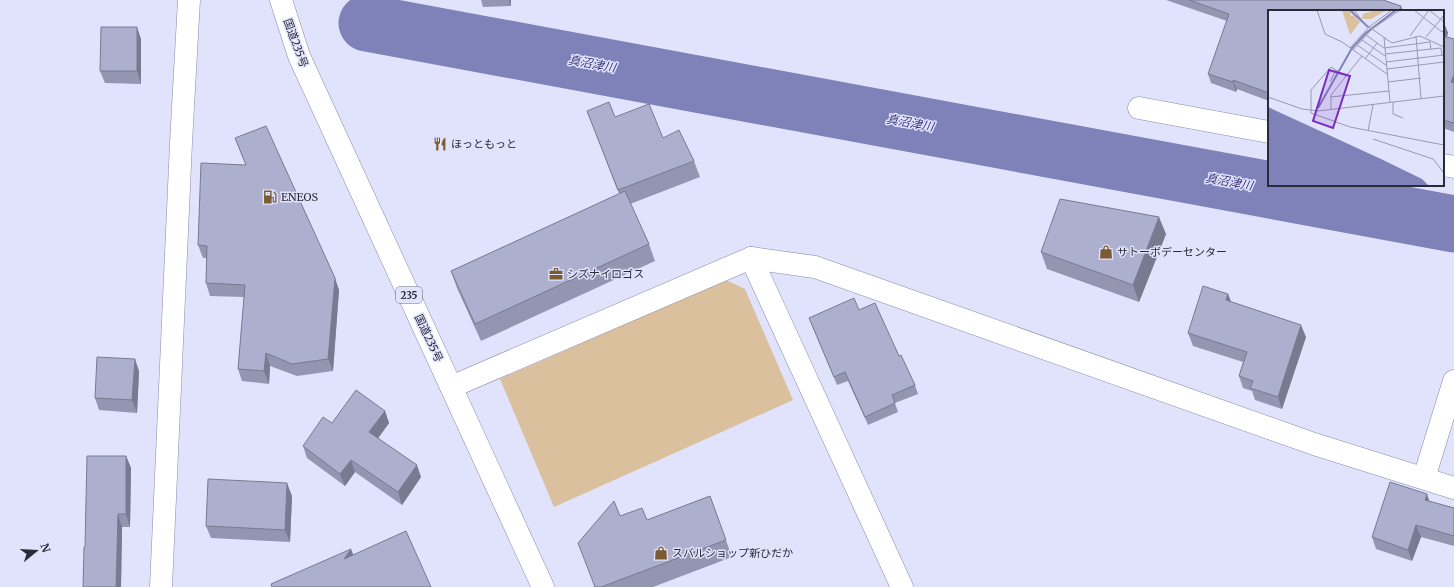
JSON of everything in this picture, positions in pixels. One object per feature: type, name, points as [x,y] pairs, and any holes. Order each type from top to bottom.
[{"type":"main road","points":[[161,587],[189,0]]},
{"type":"main road","name":"国道235号","points":[[281,0],[299,56],[542,587]]},
{"type":"main road","points":[[1139,108],[1268,132]]},
{"type":"main road","points":[[1444,164],[1454,167]]},
{"type":"main road","points":[[451,387],[751,258],[815,267],[1314,444],[1454,488]]},
{"type":"main road","points":[[751,258],[902,587]]},
{"type":"main road","points":[[1424,478],[1454,381]]},
{"type":"shaded area","points":[[726,280],[745,289],[793,400],[554,507],[500,379]]},
{"type":"building","points":[[1189,0],[1383,0],[1401,6],[1400,9],[1403,10],[1268,10],[1268,93],[1233,80],[1233,82],[1208,74],[1229,14]]},
{"type":"building","points":[[101,27],[137,27],[137,71],[100,71]]},
{"type":"building","points":[[1444,36],[1454,39],[1454,74],[1451,82],[1454,83],[1454,123],[1444,120]]},
{"type":"building","points":[[609,102],[615,117],[649,104],[663,138],[679,130],[694,161],[618,190],[587,111]]},
{"type":"building","points":[[266,126],[335,278],[328,359],[292,364],[266,353],[264,371],[238,369],[245,285],[206,283],[207,246],[198,245],[201,163],[246,165],[235,138]]},
{"type":"building","name":"シズナイロゴス","points":[[625,191],[649,244],[475,324],[451,271]]},
{"type":"building","name":"サトーボデーセンター","points":[[1060,199],[1159,217],[1133,285],[1041,252]]},
{"type":"building","points":[[1203,286],[1228,294],[1226,300],[1301,325],[1278,397],[1250,388],[1253,381],[1239,376],[1247,352],[1188,333]]},
{"type":"building","points":[[854,298],[859,310],[875,303],[899,356],[901,355],[915,385],[892,395],[895,403],[865,417],[845,372],[834,377],[809,318]]},
{"type":"building","points":[[97,357],[135,359],[132,400],[95,398]]},
{"type":"building","points":[[356,390],[385,411],[369,432],[417,465],[398,492],[351,460],[340,474],[303,446],[323,417],[332,423]]},
{"type":"building","points":[[87,456],[126,456],[126,514],[118,514],[116,587],[83,587]]},
{"type":"building","points":[[208,479],[287,483],[285,530],[206,526]]},
{"type":"building","points":[[1390,482],[1427,494],[1425,500],[1454,508],[1454,536],[1416,525],[1408,550],[1372,537]]},
{"type":"building","name":"スバルショップ新ひだか","points":[[710,496],[726,540],[601,587],[595,587],[578,543],[614,501],[620,516],[642,508],[647,520]]},
{"type":"building","points":[[406,531],[431,587],[272,587],[271,584],[351,549],[344,559]]},
{"type":"waterway","name":"真沼津川","points":[[367,23],[1454,224]]},
{"type":"place","name":"ほっともっと","points":[[440,144]]},
{"type":"place","name":"ENEOS","points":[[270,197]]},
{"type":"place","name":"サトーボデーセンター","points":[[1106,252]]},
{"type":"place","name":"シズナイロゴス","points":[[556,274]]},
{"type":"place","name":"スバルショップ新ひだか","points":[[661,553]]}]
